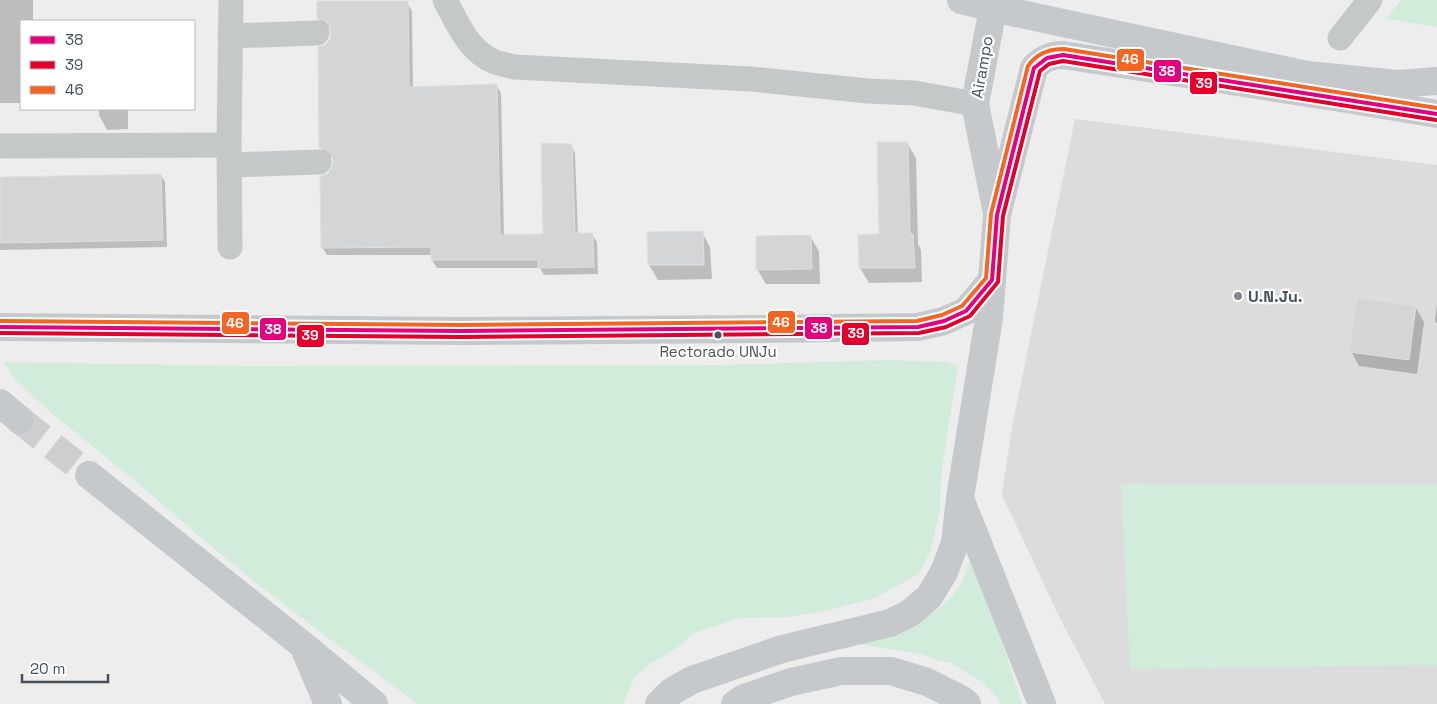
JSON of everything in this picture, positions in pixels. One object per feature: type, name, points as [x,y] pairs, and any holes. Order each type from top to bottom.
[{"type":"main road","points":[[961,0],[995,4],[1307,75],[1437,88]]},
{"type":"main road","name":"Airampo","points":[[995,4],[975,104],[997,215]]},
{"type":"main road","name":"Airampo","points":[[659,704],[671,692],[692,680],[782,649],[890,623],[910,613],[929,597],[944,572],[955,543],[960,498],[989,318],[997,215],[1034,68],[1042,60],[1053,55],[1063,56],[1437,114]]},
{"type":"main road","points":[[1398,84],[1437,81]]},
{"type":"main road","points":[[0,327],[482,331],[918,326],[944,321],[966,311],[992,280]]},
{"type":"main road","points":[[89,475],[374,704]]},
{"type":"main road","points":[[960,498],[1042,704]]},
{"type":"main road","points":[[304,646],[328,704]]},
{"type":"main road","points":[[735,704],[744,698],[792,682],[841,671],[891,671],[927,682],[967,704]]},
{"type":"street","points":[[230,247],[231,0]]},
{"type":"street","points":[[445,0],[463,35],[470,44],[495,62],[514,67],[751,79],[868,91],[914,93],[975,104]]},
{"type":"street","points":[[1340,38],[1370,0]]},
{"type":"street","points":[[230,36],[317,33]]},
{"type":"street","points":[[0,146],[230,155],[319,162]]},
{"type":"shaded area","name":"U.N.Ju.","points":[[1075,119],[1437,165],[1437,704],[1105,704],[1059,616],[1002,495],[1012,427]]},
{"type":"green space","points":[[1401,0],[1437,0],[1437,27],[1386,19]]},
{"type":"green space","points":[[887,360],[947,362],[958,366],[941,476],[940,510],[931,550],[919,574],[875,598],[833,609],[790,617],[740,618],[692,634],[678,647],[650,664],[635,677],[623,704],[418,704],[266,591],[194,532],[49,411],[13,378],[4,362],[246,366],[719,365]]},
{"type":"green space","points":[[1121,484],[1437,485],[1437,665],[1130,669]]},
{"type":"green space","points":[[971,556],[1022,704],[1002,704],[982,682],[951,663],[924,655],[859,644],[902,629],[929,616],[951,597],[960,585]]},
{"type":"building","points":[[317,1],[408,1],[409,87],[497,84],[500,235],[543,234],[541,143],[572,144],[575,233],[593,233],[594,267],[538,268],[538,260],[431,260],[431,247],[321,248],[320,176],[327,174],[333,162],[331,154],[319,148],[318,47],[325,45],[330,39],[331,33],[329,25],[323,20],[317,19]]},
{"type":"building","points":[[877,142],[908,142],[910,234],[913,234],[915,268],[859,268],[858,235],[879,234]]},
{"type":"building","points":[[161,174],[163,240],[0,243],[0,177]]},
{"type":"building","points":[[703,231],[704,265],[648,265],[647,232]]},
{"type":"building","points":[[811,235],[812,269],[756,270],[756,236]]},
{"type":"building","points":[[1357,298],[1416,306],[1409,360],[1349,352]]},
{"type":"tunnel","points":[[20,420],[89,475]]},
{"type":"transit line","name":"46","points":[[0,321],[462,325],[917,321],[942,315],[962,306],[986,278],[991,214],[1028,66],[1043,53],[1064,49],[1437,108]]},
{"type":"transit line","name":"38","points":[[0,327],[462,331],[918,327],[944,321],[966,311],[992,280],[997,215],[1034,68],[1047,58],[1063,55],[1437,114]]},
{"type":"transit line","name":"39","points":[[0,333],[462,337],[919,333],[946,327],[970,316],[998,282],[1003,216],[1040,71],[1049,64],[1063,61],[1436,120]]},
{"type":"place","name":"U.N.Ju.","points":[[1238,296]]},
{"type":"place","name":"Rectorado UNJu","points":[[718,335]]}]
